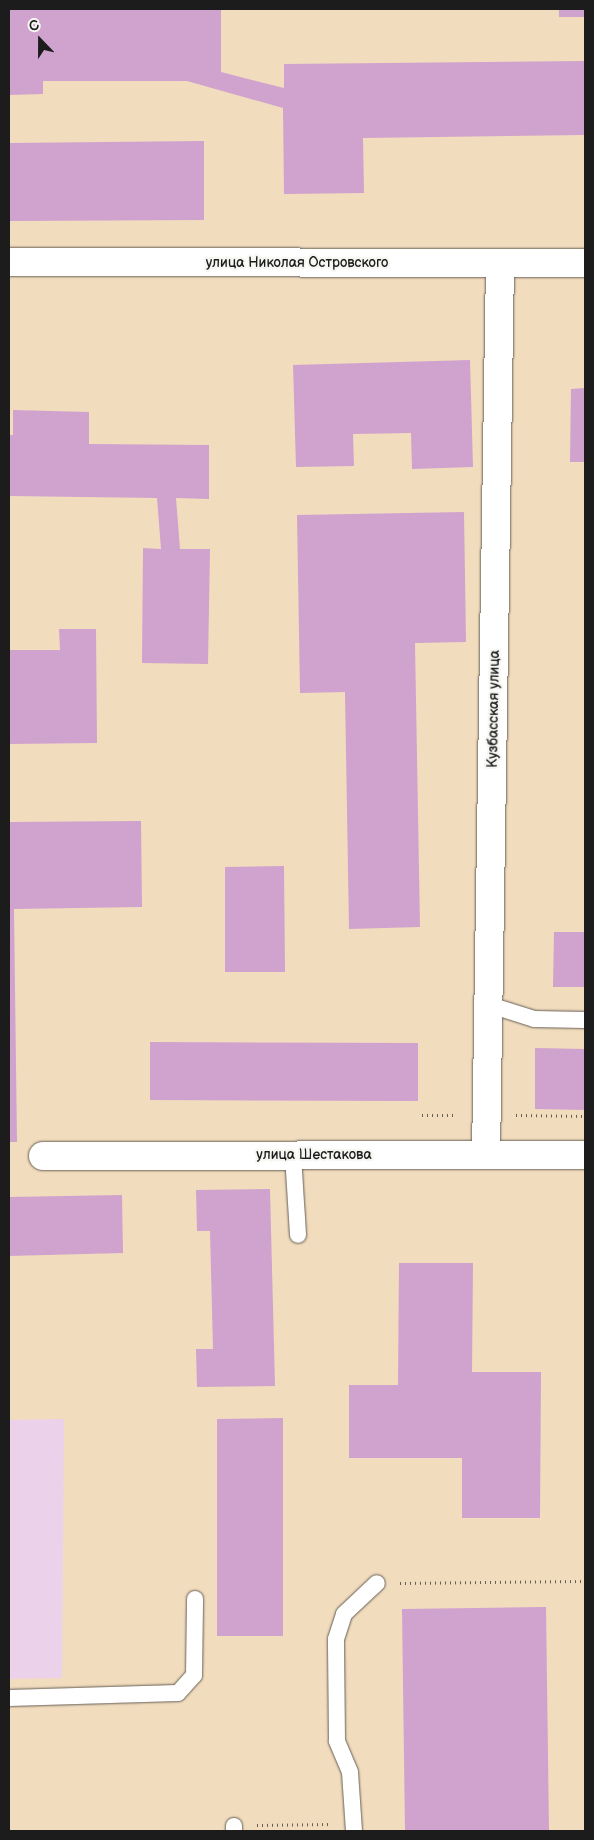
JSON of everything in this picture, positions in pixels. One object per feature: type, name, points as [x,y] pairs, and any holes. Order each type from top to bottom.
[{"type":"street","name":"улица Николая Островского","points":[[9,262],[585,264]]},
{"type":"street","name":"Кузбасская улица","points":[[486,1155],[490,1005],[500,264]]},
{"type":"street","name":"улица Шестакова","points":[[42,1156],[585,1155]]},
{"type":"lane","points":[[490,1005],[534,1019],[585,1020]]},
{"type":"lane","points":[[293,1155],[298,1235]]},
{"type":"lane","points":[[354,1827],[350,1772],[338,1741],[336,1639],[344,1614],[377,1583]]},
{"type":"lane","points":[[9,1698],[178,1693],[194,1675],[195,1599]]},
{"type":"path","points":[[377,1583],[585,1580]]},
{"type":"path","points":[[234,1828],[354,1827]]},
{"type":"shaded area","points":[[64,1419],[62,1678],[9,1679],[9,1420]]},
{"type":"building","points":[[9,9],[221,9],[221,72],[284,88],[284,64],[585,61],[585,135],[363,138],[364,193],[284,194],[283,108],[187,81],[43,81],[43,94],[9,95]]},
{"type":"building","points":[[559,9],[585,9],[585,17],[559,17]]},
{"type":"building","points":[[204,141],[204,220],[9,221],[9,143]]},
{"type":"building","points":[[470,360],[473,467],[412,469],[411,433],[353,434],[354,466],[296,467],[293,365]]},
{"type":"building","points":[[585,388],[585,462],[570,462],[571,389]]},
{"type":"building","points":[[13,410],[89,412],[89,444],[209,445],[209,499],[176,498],[180,549],[210,549],[208,664],[142,663],[143,548],[161,549],[157,498],[9,496],[9,435],[13,435]]},
{"type":"building","points":[[464,512],[466,642],[415,643],[420,927],[349,929],[345,692],[300,693],[297,515]]},
{"type":"building","points":[[59,629],[96,629],[97,743],[9,744],[9,650],[60,650]]},
{"type":"building","points":[[141,821],[142,907],[14,909],[17,1142],[9,1142],[9,822]]},
{"type":"building","points":[[284,866],[285,972],[225,972],[225,867]]},
{"type":"building","points":[[554,932],[585,932],[585,987],[553,987]]},
{"type":"building","points":[[150,1042],[418,1043],[418,1101],[150,1100]]},
{"type":"building","points":[[535,1048],[585,1049],[585,1110],[535,1109]]},
{"type":"building","points":[[270,1189],[275,1386],[197,1387],[196,1349],[213,1349],[210,1231],[197,1231],[196,1190]]},
{"type":"building","points":[[122,1195],[123,1253],[9,1256],[9,1197]]},
{"type":"building","points":[[399,1263],[473,1263],[472,1372],[541,1372],[540,1518],[462,1518],[462,1458],[349,1458],[349,1385],[398,1385]]},
{"type":"building","points":[[283,1418],[283,1636],[217,1636],[217,1419]]},
{"type":"building","points":[[546,1607],[549,1831],[405,1831],[402,1609]]}]
